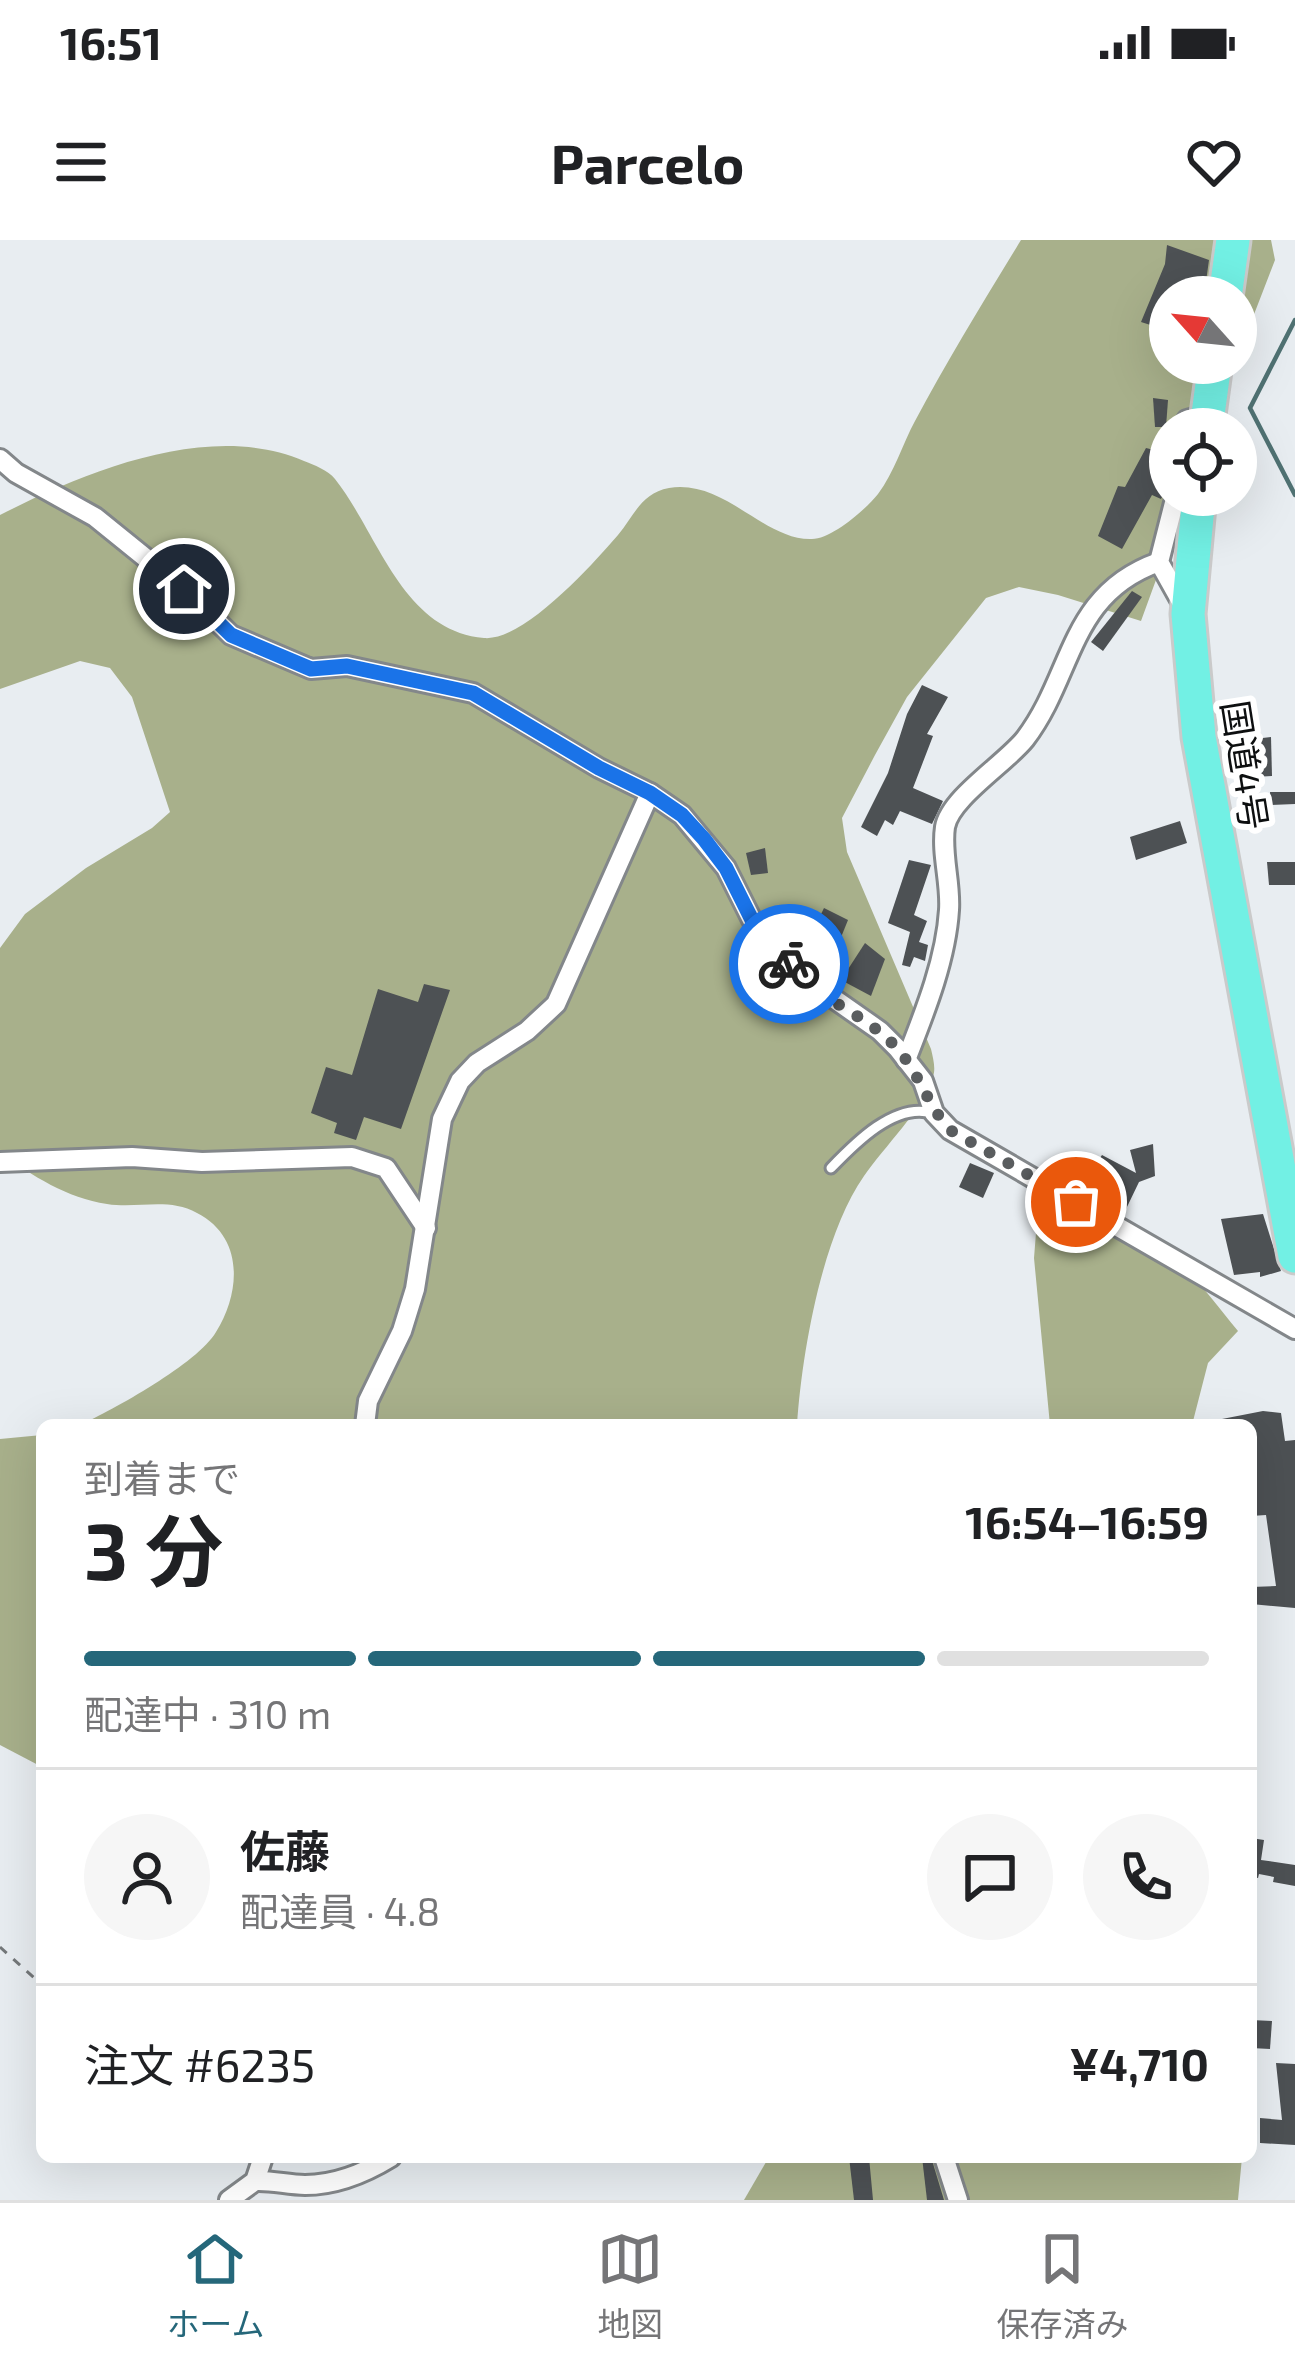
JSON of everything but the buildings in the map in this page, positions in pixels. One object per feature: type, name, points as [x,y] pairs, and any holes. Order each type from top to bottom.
[{"type":"highway","points":[[1228,276],[1233,240]]},
{"type":"highway","name":"国道4号","points":[[1197,516],[1188,614],[1199,736],[1295,1256]]},
{"type":"street","points":[[0,459],[16,473],[95,517],[184,589],[231,635],[311,669],[347,666],[473,693],[650,793],[682,815],[704,839],[726,868],[753,922],[796,972],[880,1031],[906,1060],[922,1082],[934,1113],[950,1130],[1295,1329]]},
{"type":"street","points":[[1171,516],[1160,562],[1188,614]]},
{"type":"street","points":[[906,1060],[946,935],[950,906],[945,824],[959,804],[1022,743],[1084,624],[1119,579],[1160,562]]},
{"type":"street","points":[[366,1419],[368,1401],[408,1310],[442,1119],[460,1081],[477,1063],[527,1031],[556,1004],[650,793]]},
{"type":"street","points":[[0,1162],[132,1156],[202,1162],[352,1157],[386,1168],[426,1228]]},
{"type":"street","points":[[229,2200],[254,2181],[261,2163]]},
{"type":"street","points":[[254,2181],[334,2183],[382,2163]]},
{"type":"street","points":[[946,2163],[958,2200]]},
{"type":"lane","points":[[831,1168],[885,1122],[920,1109],[934,1113]]},
{"type":"path","points":[[0,1947],[36,1980]]},
{"type":"green space","points":[[1021,240],[1271,240],[1275,260],[1257,307],[1257,276],[1149,276],[1149,384],[1227,384],[1219,408],[1149,408],[1149,516],[1179,516],[1141,621],[1019,587],[986,598],[907,697],[842,818],[847,852],[931,1049],[934,1070],[921,1102],[864,1176],[837,1230],[809,1330],[798,1419],[92,1419],[154,1384],[206,1344],[230,1300],[234,1266],[223,1236],[197,1213],[164,1204],[119,1205],[78,1197],[0,1153],[0,948],[25,914],[170,812],[132,697],[110,668],[80,661],[0,689],[0,515],[70,483],[148,456],[228,446],[267,450],[332,476],[395,576],[432,618],[456,631],[484,638],[500,636],[556,599],[607,548],[645,500],[659,491],[689,488],[708,492],[794,537],[829,534],[884,486],[928,398]]},
{"type":"green space","points":[[1055,1200],[1088,1206],[1140,1228],[1181,1263],[1238,1331],[1208,1363],[1194,1419],[1049,1419],[1034,1258],[1036,1233]]},
{"type":"green space","points":[[36,1436],[36,1764],[0,1745],[0,1439]]},
{"type":"green space","points":[[766,2163],[1241,2163],[1238,2200],[744,2200]]},
{"type":"waterway","points":[[1295,320],[1250,408],[1295,495]]},
{"type":"way so far","points":[[789,964],[898,1049],[922,1082],[934,1113],[950,1130],[1076,1202]]},
{"type":"route","points":[[184,589],[231,635],[311,669],[347,666],[473,693],[650,793],[682,815],[704,839],[726,868],[753,922],[789,964]]}]
